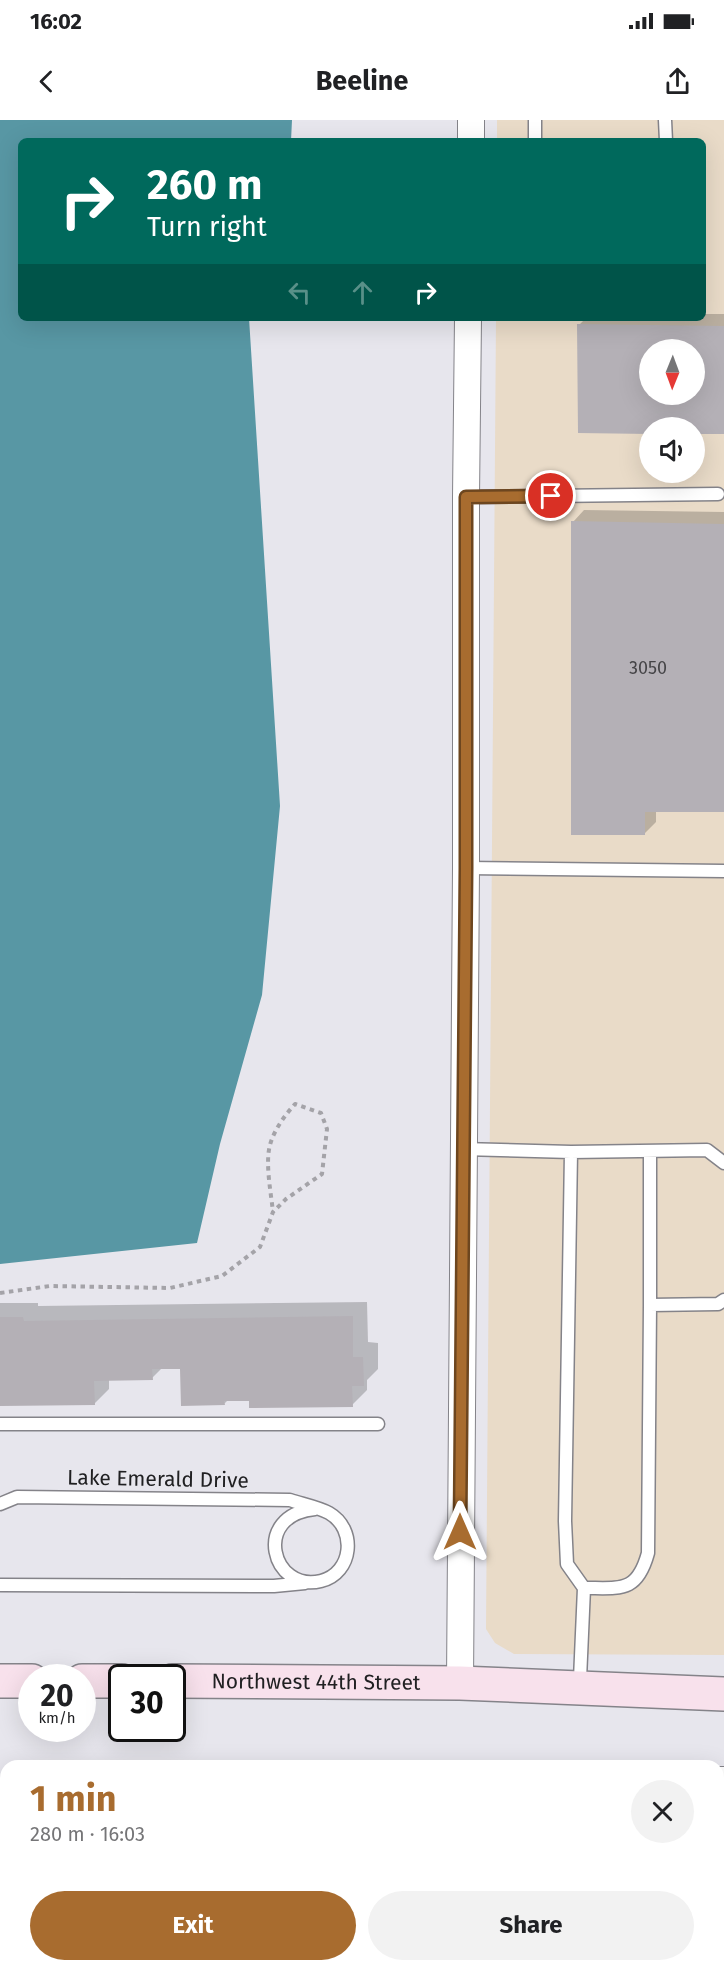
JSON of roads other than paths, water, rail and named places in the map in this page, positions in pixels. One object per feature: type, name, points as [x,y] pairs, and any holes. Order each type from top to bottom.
[{"type":"street","points":[[471,120],[471,138]]},
{"type":"street","points":[[460,1683],[468,321]]},
{"type":"street","name":"Northwest 44th Street","points":[[460,1683],[724,1675]]},
{"type":"street","points":[[0,1681],[18,1681]]},
{"type":"street","name":"Northwest 44th Street","points":[[186,1681],[460,1683],[724,1694]]},
{"type":"lane","points":[[535,120],[535,138]]},
{"type":"lane","points":[[665,120],[666,138]]},
{"type":"lane","points":[[466,497],[718,494]]},
{"type":"lane","points":[[466,868],[724,871]]},
{"type":"lane","points":[[462,1149],[571,1152],[707,1150],[724,1163]]},
{"type":"lane","points":[[584,1588],[626,1586],[634,1582],[644,1568],[648,1552],[650,1151]]},
{"type":"lane","points":[[571,1152],[565,1521],[567,1564],[584,1588],[580,1679]]},
{"type":"lane","points":[[650,1305],[718,1304],[724,1300]]},
{"type":"lane","points":[[0,1424],[378,1424]]},
{"type":"lane","name":"Lake Emerald Drive","points":[[0,1504],[17,1497],[290,1500],[329,1513],[340,1522],[347,1534],[348,1549],[344,1563],[335,1574],[322,1581],[274,1586],[0,1585]]},
{"type":"lane","points":[[308,1582],[294,1578],[283,1569],[276,1556],[275,1542],[279,1528],[288,1517],[300,1510],[315,1509]]},
{"type":"water","points":[[0,120],[292,120],[291,138],[18,138],[18,321],[249,321],[280,806],[262,995],[220,1144],[197,1243],[0,1264]]}]
